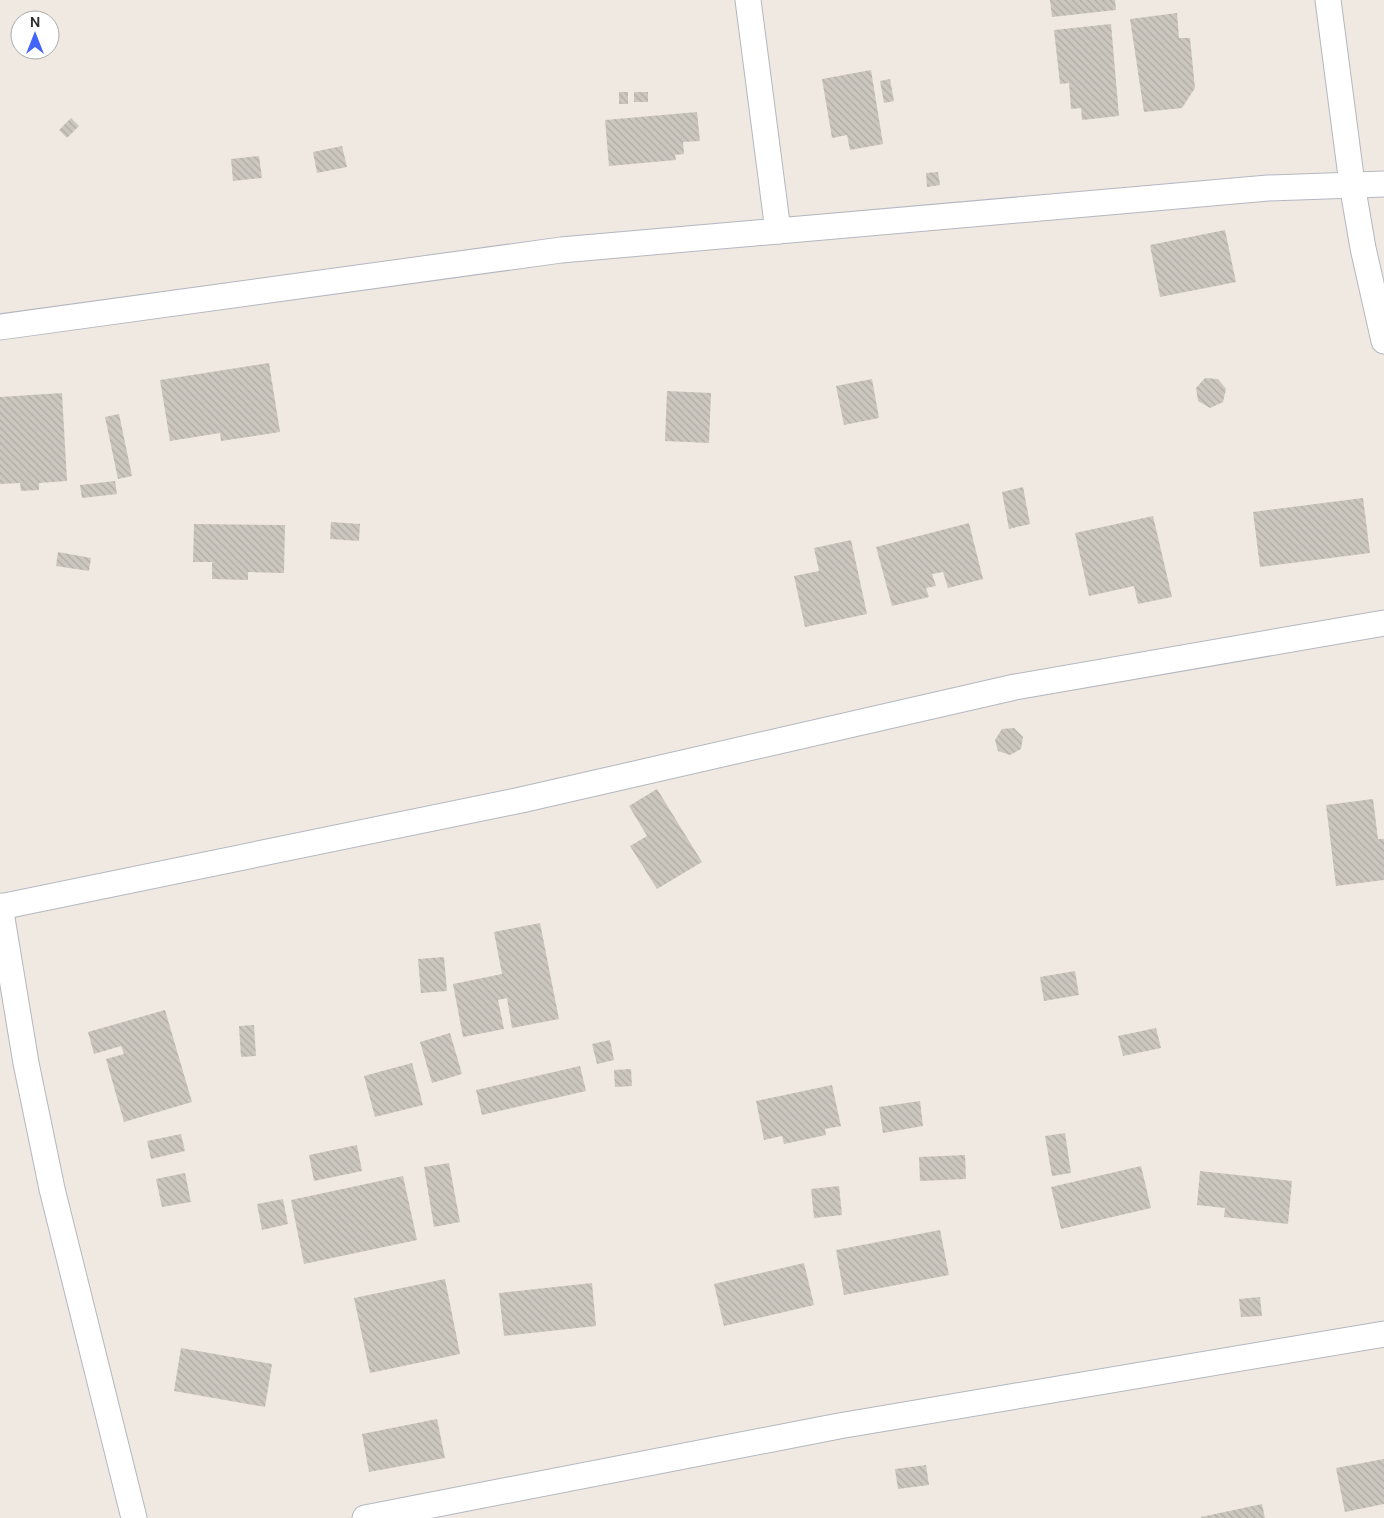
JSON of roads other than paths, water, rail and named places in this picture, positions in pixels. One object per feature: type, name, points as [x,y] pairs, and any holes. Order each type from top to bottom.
[{"type":"street","points":[[748,0],[778,231]]},
{"type":"street","points":[[1328,0],[1352,184],[1363,248],[1384,341]]},
{"type":"street","points":[[0,327],[561,250],[1268,188],[1384,184]]},
{"type":"street","points":[[134,1518],[52,1190],[26,1063],[0,906],[521,800],[1015,687],[1384,623]]},
{"type":"street","points":[[365,1518],[839,1426],[1384,1334]]}]
